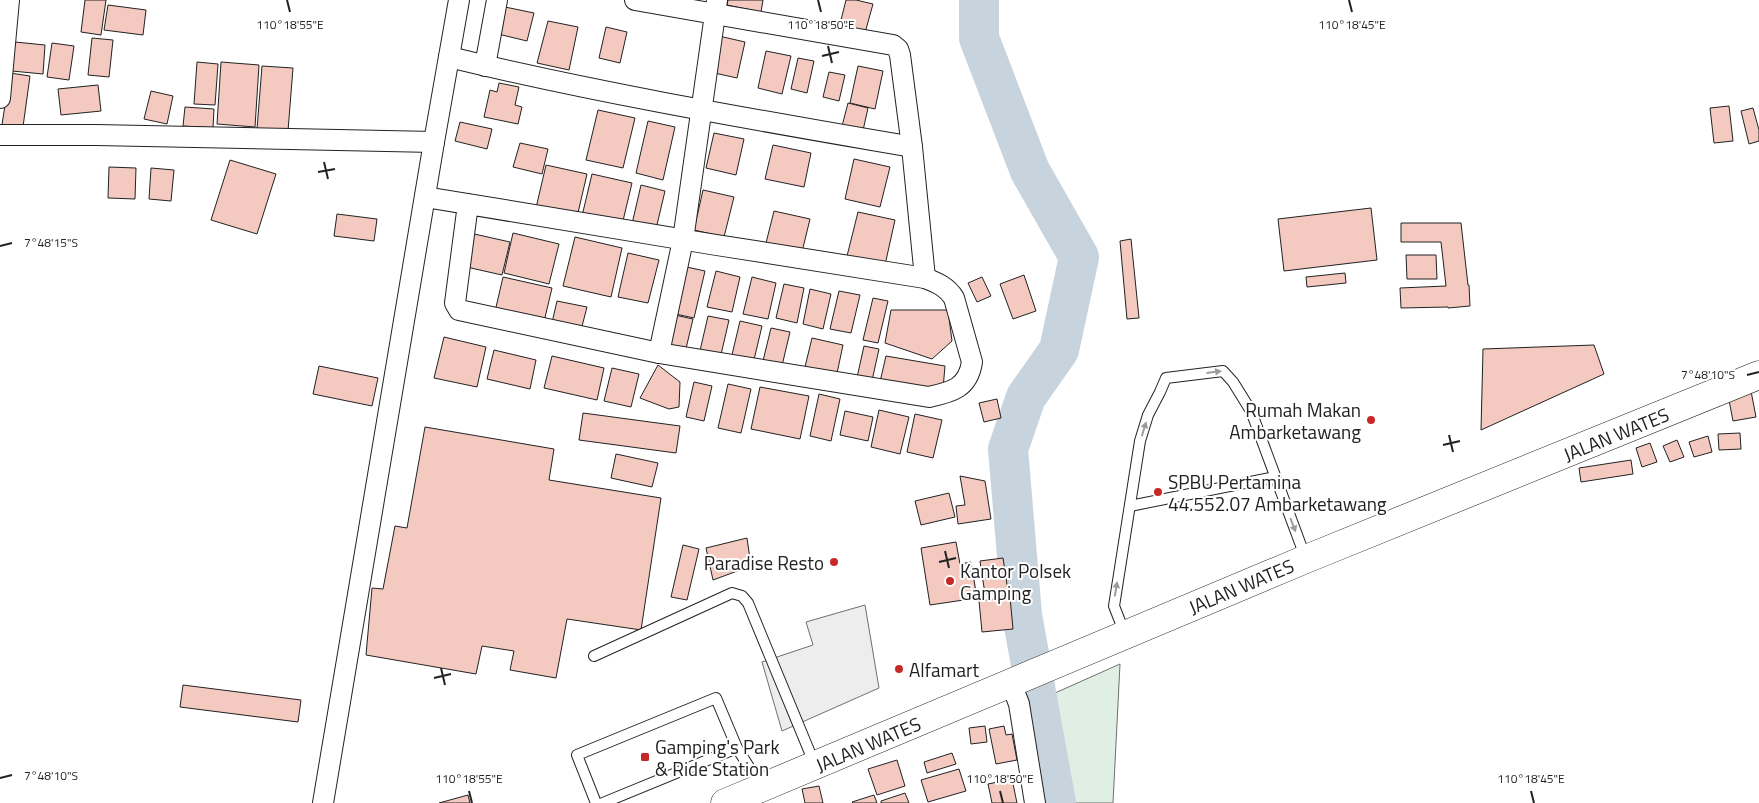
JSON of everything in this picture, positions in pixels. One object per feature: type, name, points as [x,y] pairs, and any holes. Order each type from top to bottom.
[{"type":"highway","name":"JALAN WATES","points":[[725,803],[1306,559],[1759,375]]},
{"type":"street","points":[[0,98],[9,0]]},
{"type":"street","points":[[323,803],[459,0]]},
{"type":"street","points":[[485,66],[497,0]]},
{"type":"street","points":[[635,0],[716,8],[893,45],[898,49],[912,147],[926,278]]},
{"type":"street","points":[[659,353],[683,240],[716,8]]},
{"type":"street","points":[[449,57],[701,110],[912,147]]},
{"type":"street","points":[[0,135],[96,135],[434,142]]},
{"type":"street","points":[[425,197],[926,278],[948,289],[954,298],[972,362],[970,372],[963,385],[948,393],[929,397],[659,353],[459,310],[455,303],[468,204]]},
{"type":"street","points":[[1020,679],[1019,704],[1035,803]]},
{"type":"lane","points":[[1125,635],[1114,606],[1140,441],[1148,415],[1166,378],[1223,371],[1233,382],[1251,411],[1306,559]]},
{"type":"lane","points":[[1130,506],[1275,477]]},
{"type":"lane","points":[[594,656],[732,593],[738,594],[748,603],[816,766]]},
{"type":"lane","points":[[596,803],[577,755],[716,698],[736,748],[762,788]]},
{"type":"lane","points":[[604,803],[736,748]]},
{"type":"green space","points":[[1120,664],[1113,803],[1064,803],[1046,697]]},
{"type":"shaded area","points":[[865,605],[879,688],[782,731],[762,662],[813,645],[806,622]]},
{"type":"building","points":[[85,0],[106,0],[101,35],[81,32]]},
{"type":"building","points":[[728,0],[763,0],[761,12],[727,5]]},
{"type":"building","points":[[846,0],[873,4],[865,33],[838,32]]},
{"type":"building","points":[[108,5],[146,10],[143,35],[104,30]]},
{"type":"building","points":[[505,7],[534,13],[527,41],[498,34]]},
{"type":"building","points":[[548,21],[578,27],[569,70],[537,63]]},
{"type":"building","points":[[606,27],[627,32],[620,63],[599,58]]},
{"type":"building","points":[[719,36],[745,42],[737,78],[710,72]]},
{"type":"building","points":[[92,38],[113,40],[109,77],[88,75]]},
{"type":"building","points":[[15,42],[45,45],[43,74],[12,71]]},
{"type":"building","points":[[52,43],[74,46],[69,80],[47,77]]},
{"type":"building","points":[[766,51],[791,56],[782,94],[758,88]]},
{"type":"building","points":[[798,58],[814,61],[807,93],[791,89]]},
{"type":"building","points":[[197,62],[218,64],[215,105],[194,104]]},
{"type":"building","points":[[221,62],[259,65],[255,127],[217,124]]},
{"type":"building","points":[[262,66],[293,68],[288,131],[257,129]]},
{"type":"building","points":[[858,66],[883,71],[875,109],[850,103]]},
{"type":"building","points":[[829,72],[845,75],[839,101],[823,97]]},
{"type":"building","points":[[10,73],[30,76],[22,134],[1,131]]},
{"type":"building","points":[[499,83],[519,87],[515,105],[522,107],[518,124],[484,117],[490,90],[497,92]]},
{"type":"building","points":[[98,85],[101,111],[61,115],[58,89]]},
{"type":"building","points":[[151,91],[173,96],[167,124],[144,119]]},
{"type":"building","points":[[848,103],[868,108],[862,135],[841,130]]},
{"type":"building","points":[[1729,106],[1733,141],[1714,143],[1710,108]]},
{"type":"building","points":[[185,107],[214,109],[213,128],[183,126]]},
{"type":"building","points":[[1753,108],[1759,130],[1759,141],[1749,144],[1741,111]]},
{"type":"building","points":[[598,110],[635,118],[623,168],[586,160]]},
{"type":"building","points":[[648,121],[675,127],[663,180],[636,173]]},
{"type":"building","points":[[460,122],[492,129],[487,149],[455,141]]},
{"type":"building","points":[[714,133],[744,139],[736,175],[706,168]]},
{"type":"building","points":[[520,143],[548,149],[542,174],[513,167]]},
{"type":"building","points":[[773,145],[811,153],[804,187],[765,179]]},
{"type":"building","points":[[854,159],[890,167],[880,207],[845,199]]},
{"type":"building","points":[[230,160],[276,174],[257,234],[211,220]]},
{"type":"building","points":[[546,165],[587,174],[577,217],[536,208]]},
{"type":"building","points":[[109,167],[136,168],[135,199],[108,198]]},
{"type":"building","points":[[151,168],[174,170],[171,201],[149,199]]},
{"type":"building","points":[[592,174],[632,183],[622,225],[582,216]]},
{"type":"building","points":[[641,185],[665,191],[656,229],[632,224]]},
{"type":"building","points":[[703,190],[734,197],[724,237],[694,230]]},
{"type":"building","points":[[1371,208],[1377,260],[1284,271],[1278,219]]},
{"type":"building","points":[[774,211],[810,219],[801,256],[765,247]]},
{"type":"building","points":[[858,212],[895,220],[885,265],[847,256]]},
{"type":"building","points":[[337,214],[377,219],[374,241],[334,236]]},
{"type":"building","points":[[1401,223],[1461,223],[1470,306],[1401,308],[1400,288],[1446,286],[1441,242],[1401,242]]},
{"type":"building","points":[[470,233],[510,242],[502,275],[462,266]]},
{"type":"building","points":[[513,233],[559,244],[549,284],[504,273]]},
{"type":"building","points":[[575,237],[622,248],[611,297],[563,286]]},
{"type":"building","points":[[1131,239],[1139,318],[1127,319],[1120,241]]},
{"type":"building","points":[[628,253],[659,260],[648,303],[618,297]]},
{"type":"building","points":[[1406,255],[1436,255],[1437,279],[1407,279]]},
{"type":"building","points":[[682,266],[705,271],[694,318],[671,313]]},
{"type":"building","points":[[716,271],[740,277],[732,312],[707,307]]},
{"type":"building","points":[[1345,273],[1346,283],[1307,287],[1306,277]]},
{"type":"building","points":[[1024,275],[1036,311],[1013,319],[1000,284]]},
{"type":"building","points":[[503,277],[552,288],[543,326],[494,316]]},
{"type":"building","points":[[752,277],[776,283],[768,319],[743,314]]},
{"type":"building","points":[[982,277],[991,296],[977,302],[968,283]]},
{"type":"building","points":[[784,284],[804,288],[797,323],[776,318]]},
{"type":"building","points":[[810,289],[831,294],[823,329],[803,324]]},
{"type":"building","points":[[839,291],[860,295],[851,333],[830,329]]},
{"type":"building","points":[[873,298],[888,301],[878,343],[863,340]]},
{"type":"building","points":[[557,301],[587,307],[580,334],[551,327]]},
{"type":"building","points":[[891,310],[948,310],[952,341],[932,359],[885,343]]},
{"type":"building","points":[[670,314],[693,319],[684,357],[662,352]]},
{"type":"building","points":[[708,316],[729,320],[720,359],[699,355]]},
{"type":"building","points":[[740,321],[762,326],[753,364],[731,359]]},
{"type":"building","points":[[771,328],[790,332],[781,370],[762,365]]},
{"type":"building","points":[[444,337],[486,347],[477,387],[434,378]]},
{"type":"building","points":[[812,338],[843,345],[836,378],[804,371]]},
{"type":"building","points":[[1594,345],[1604,374],[1481,430],[1483,349]]},
{"type":"building","points":[[864,346],[879,349],[871,385],[856,382]]},
{"type":"building","points":[[494,350],[536,360],[530,389],[487,379]]},
{"type":"building","points":[[552,356],[604,368],[597,400],[544,388]]},
{"type":"building","points":[[886,356],[945,366],[943,389],[879,386]]},
{"type":"building","points":[[658,365],[680,382],[679,407],[669,409],[640,398]]},
{"type":"building","points":[[319,366],[378,378],[372,406],[313,394]]},
{"type":"building","points":[[612,368],[639,374],[631,407],[604,401]]},
{"type":"building","points":[[694,382],[712,386],[704,421],[686,417]]},
{"type":"building","points":[[728,384],[751,389],[741,433],[718,428]]},
{"type":"building","points":[[760,387],[809,396],[800,439],[751,429]]},
{"type":"building","points":[[1751,391],[1756,417],[1733,421],[1728,395]]},
{"type":"building","points":[[819,394],[840,399],[831,441],[810,436]]},
{"type":"building","points":[[997,399],[1001,418],[984,422],[979,403]]},
{"type":"building","points":[[879,410],[909,417],[900,454],[871,447]]},
{"type":"building","points":[[845,411],[873,417],[868,441],[840,435]]},
{"type":"building","points":[[583,413],[680,426],[676,453],[579,440]]},
{"type":"building","points":[[915,414],[942,420],[933,458],[907,452]]},
{"type":"building","points":[[425,427],[554,449],[549,480],[661,498],[641,630],[567,619],[556,678],[510,670],[514,651],[482,646],[476,674],[366,655],[372,588],[383,589],[395,526],[407,528]]},
{"type":"building","points":[[1740,433],[1741,449],[1719,450],[1718,434]]},
{"type":"building","points":[[1708,436],[1712,452],[1694,457],[1689,442]]},
{"type":"building","points":[[1677,440],[1684,457],[1670,462],[1663,446]]},
{"type":"building","points":[[1650,443],[1657,462],[1642,467],[1636,448]]},
{"type":"building","points":[[616,454],[658,463],[652,487],[611,478]]},
{"type":"building","points":[[1631,460],[1633,474],[1581,482],[1579,468]]},
{"type":"building","points":[[960,476],[985,481],[991,519],[958,524],[956,506],[965,505]]},
{"type":"building","points":[[949,493],[955,517],[921,525],[915,501]]},
{"type":"building","points":[[747,538],[751,566],[713,580],[706,548]]},
{"type":"building","name":"Kantor Polsek Gamping","points":[[956,542],[960,564],[971,562],[977,598],[930,605],[921,548]]},
{"type":"building","points":[[683,545],[699,549],[687,600],[671,597]]},
{"type":"building","name":"Kantor Polsek Gamping","points":[[1003,558],[1008,591],[985,594],[980,561]]},
{"type":"building","points":[[1010,597],[1013,629],[982,632],[979,601]]},
{"type":"building","points":[[183,685],[301,700],[298,722],[180,707]]},
{"type":"building","points":[[985,726],[987,742],[971,744],[969,728]]},
{"type":"building","points":[[1004,726],[1006,735],[1012,734],[1017,760],[996,764],[989,729]]},
{"type":"building","points":[[952,753],[956,764],[927,773],[924,762]]},
{"type":"building","points":[[897,760],[905,786],[877,795],[868,769]]},
{"type":"building","points":[[959,769],[966,791],[928,802],[921,780]]},
{"type":"building","points":[[1012,779],[1017,803],[992,803],[988,784]]},
{"type":"building","points":[[819,786],[823,803],[805,803],[802,789]]},
{"type":"building","points":[[905,793],[909,803],[881,803],[881,801]]},
{"type":"building","points":[[468,795],[470,803],[439,803]]},
{"type":"building","points":[[874,795],[877,803],[852,802]]},
{"type":"waterway","points":[[979,0],[979,38],[1030,171],[1079,257],[1059,350],[1026,397],[1008,449],[1022,615],[1056,803]]},
{"type":"place","name":"Rumah Makan Ambarketawang","points":[[1371,420]]},
{"type":"place","name":"SPBU Pertamina 44.552.07 Ambarketawang","points":[[1158,492]]},
{"type":"place","name":"Paradise Resto","points":[[834,562]]},
{"type":"place","name":"Kantor Polsek Gamping","points":[[950,581]]},
{"type":"place","name":"Alfamart","points":[[899,669]]},
{"type":"place","name":"Gamping's Park & Ride Station","points":[[645,757]]}]
